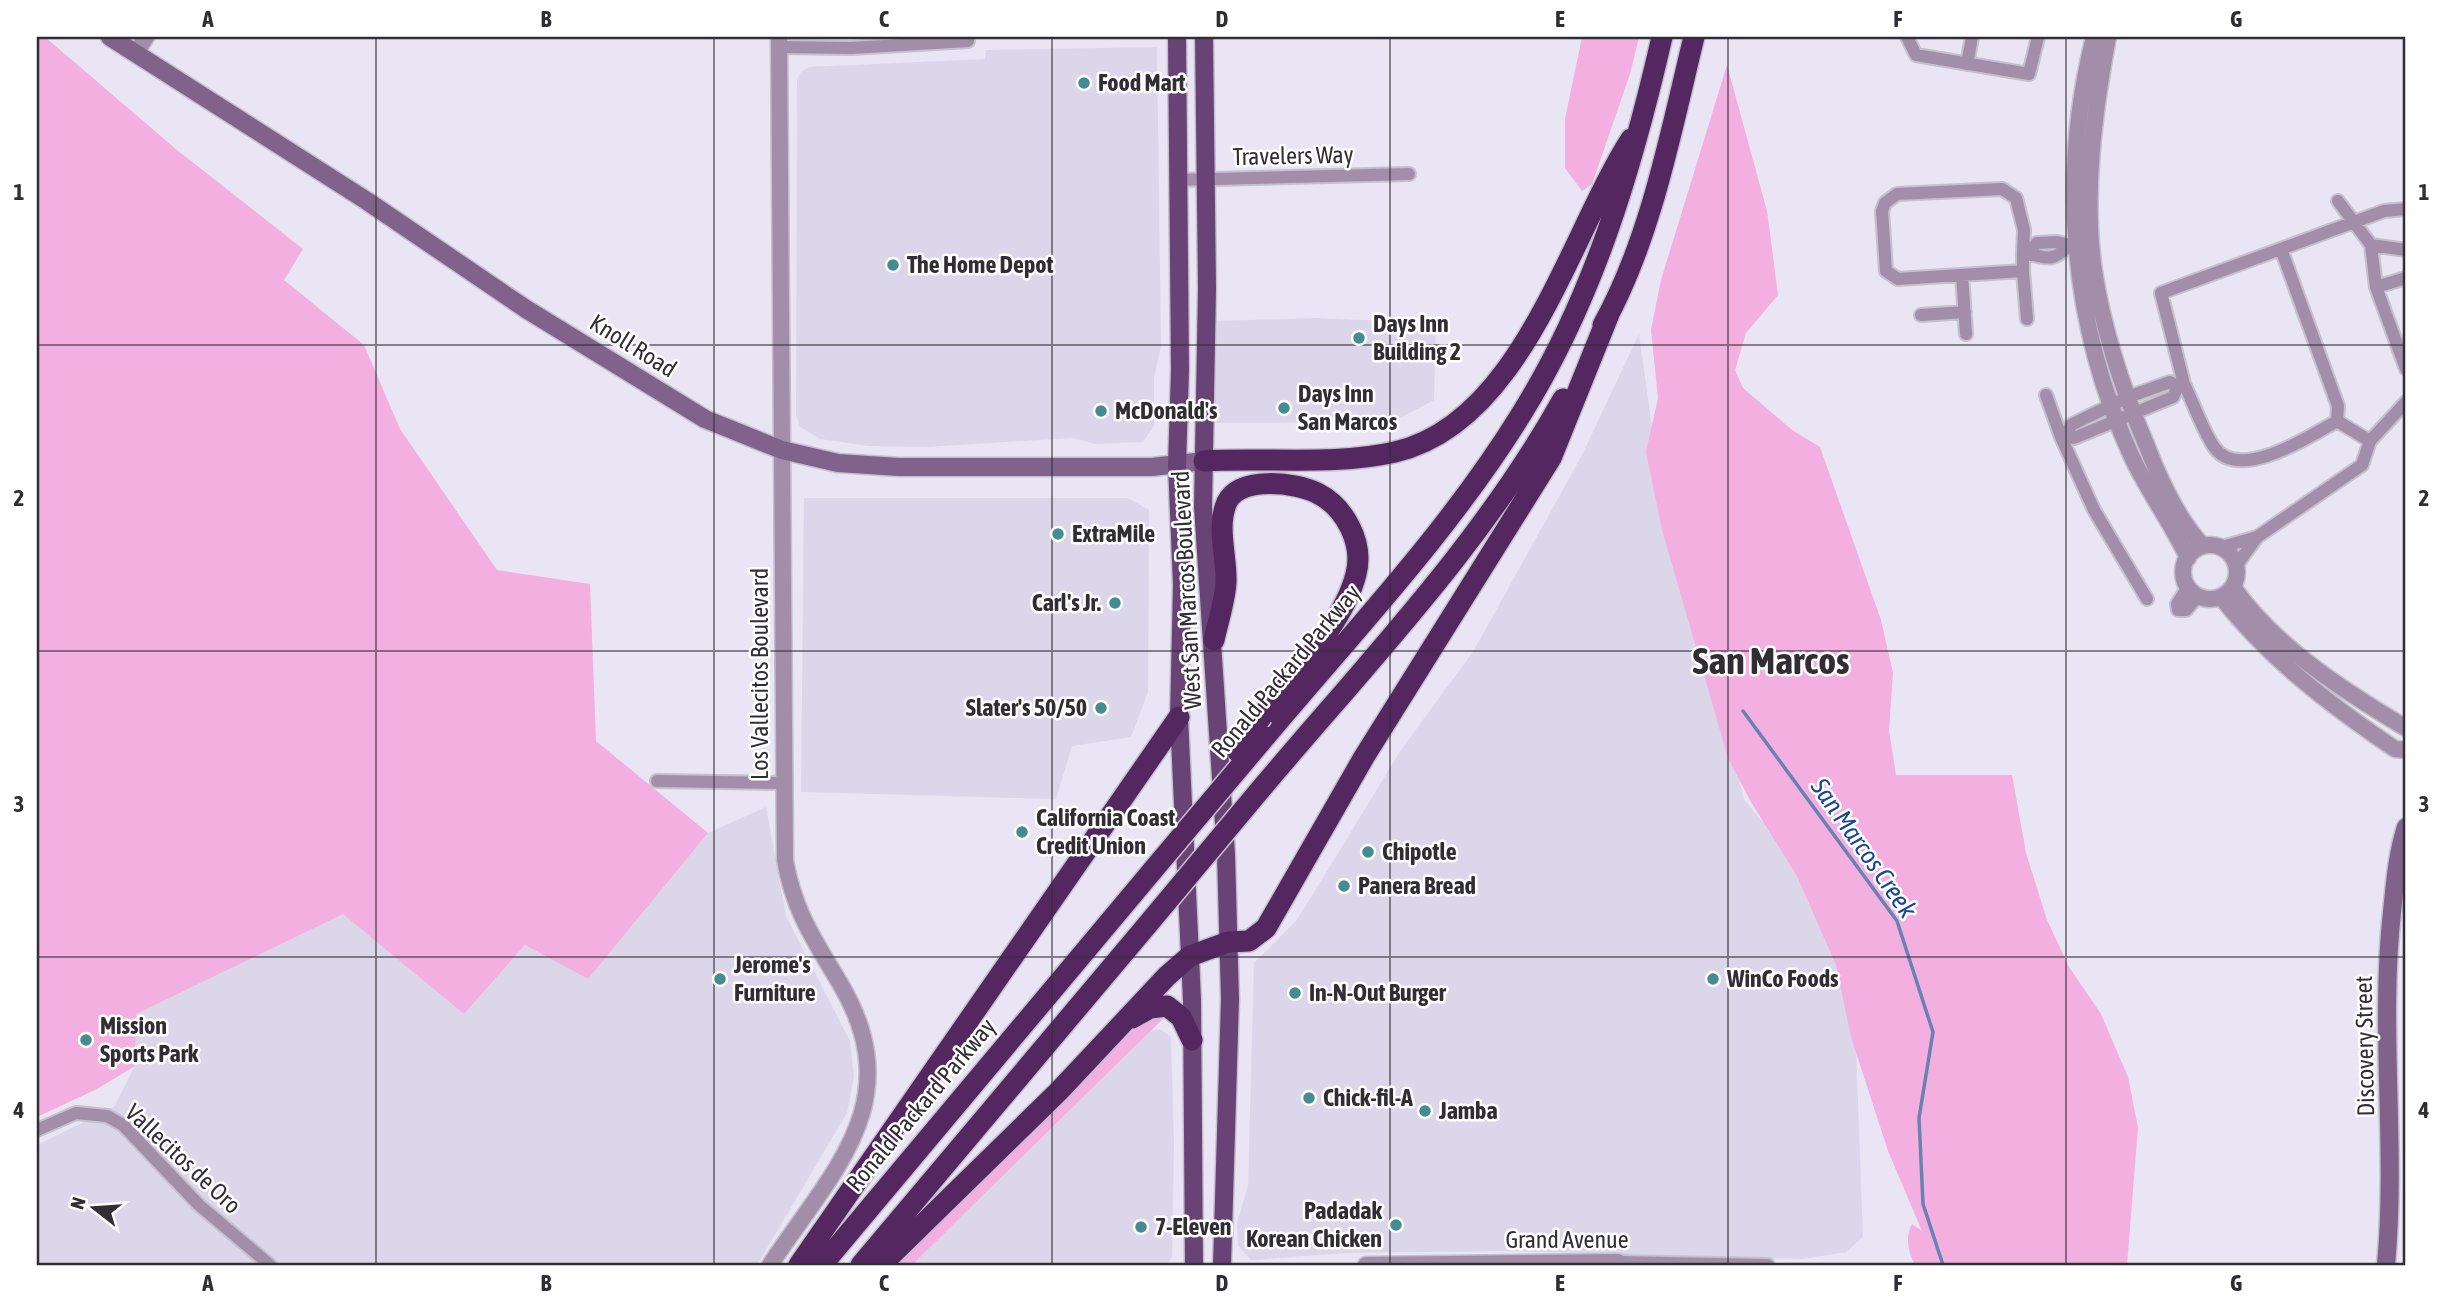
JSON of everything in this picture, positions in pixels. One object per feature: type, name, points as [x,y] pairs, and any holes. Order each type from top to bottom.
[{"type":"highway","name":"Ronald Packard Parkway","points":[[822,1265],[1442,525],[1523,412],[1560,345],[1596,265],[1644,118],[1662,37]]},
{"type":"highway","points":[[881,1265],[1059,1091],[1118,1025],[1190,956],[1228,942],[1249,941],[1266,928],[1364,757],[1551,458],[1609,314],[1657,184],[1693,37]]},
{"type":"highway","points":[[1204,461],[1358,458],[1425,444],[1452,428],[1473,410],[1496,381],[1545,306],[1573,254],[1613,166],[1644,118]]},
{"type":"highway","points":[[862,1265],[1497,505],[1535,448],[1609,314]]},
{"type":"highway","points":[[1196,819],[1262,716],[1344,605],[1357,570],[1354,534],[1345,519],[1319,494],[1290,486],[1262,485],[1247,486],[1228,500],[1223,517],[1226,583],[1214,640]]},
{"type":"highway","points":[[799,1265],[1180,717]]},
{"type":"highway","points":[[1118,1025],[1150,1008],[1167,1006],[1181,1017],[1192,1040]]},
{"type":"main road","name":"Knoll Road","points":[[110,37],[367,201],[526,309],[705,419],[782,450],[838,463],[899,467],[1152,467],[1204,461]]},
{"type":"main road","name":"West San Marcos Boulevard","points":[[1177,37],[1177,465],[1182,585],[1180,717],[1190,956],[1194,1265]]},
{"type":"main road","name":"West San Marcos Boulevard","points":[[1204,37],[1203,507],[1214,640],[1230,999],[1222,1265]]},
{"type":"main road","points":[[1179,331],[1191,355],[1194,377],[1205,382]]},
{"type":"main road","name":"Discovery Street","points":[[2386,1265],[2390,1220],[2391,1129],[2386,1034],[2389,936],[2399,850],[2406,827]]},
{"type":"street","points":[[136,53],[146,37]]},
{"type":"street","points":[[779,42],[968,41],[968,37]]},
{"type":"street","points":[[1907,37],[1916,55],[2029,74],[2038,37]]},
{"type":"street","points":[[1967,64],[1972,37]]},
{"type":"street","points":[[2094,37],[2074,154],[2073,209],[2092,345],[2157,472],[2203,546]]},
{"type":"street","points":[[2025,253],[2038,259],[2059,256],[2079,245],[2091,204],[2097,96],[2108,37]]},
{"type":"street","name":"Los Vallecitos Boulevard","points":[[770,1265],[857,1133],[869,1087],[867,1044],[858,1016],[798,913],[785,860],[782,783],[779,42]]},
{"type":"street","name":"Travelers Way","points":[[1177,180],[1409,174]]},
{"type":"street","points":[[2023,271],[1898,279],[1891,276],[1886,271],[1882,221],[1885,203],[1897,194],[2003,188],[2016,198],[2024,230],[2023,271],[2027,319]]},
{"type":"street","points":[[2338,201],[2371,245],[2376,287],[2406,369]]},
{"type":"street","points":[[2337,421],[2274,456],[2234,459],[2223,456],[2214,447],[2181,385],[2161,293],[2354,221],[2384,211],[2406,209]]},
{"type":"street","points":[[2371,245],[2406,250]]},
{"type":"street","points":[[2281,249],[2338,406],[2337,421]]},
{"type":"street","points":[[1962,275],[1966,334]]},
{"type":"street","points":[[2376,287],[2406,278]]},
{"type":"street","points":[[1921,315],[1965,312]]},
{"type":"street","points":[[2064,436],[2071,425],[2173,397],[2181,385]]},
{"type":"street","points":[[2046,395],[2094,510],[2116,552],[2147,599]]},
{"type":"street","points":[[2227,592],[2236,566],[2258,537],[2362,466],[2370,441],[2406,402]]},
{"type":"street","points":[[2123,409],[2131,454],[2188,558]]},
{"type":"street","points":[[2337,421],[2370,441]]},
{"type":"street","points":[[2193,592],[2184,572],[2188,558],[2203,546],[2222,547],[2258,537]]},
{"type":"street","points":[[2222,547],[2236,566]]},
{"type":"street","points":[[2174,615],[2177,604],[2193,592],[2227,592],[2284,641],[2361,700],[2406,728]]},
{"type":"street","points":[[2227,592],[2284,666],[2336,709],[2395,749],[2406,750]]},
{"type":"street","points":[[657,781],[782,783]]},
{"type":"street","name":"Vallecitos de Oro","points":[[37,1130],[76,1113],[107,1116],[123,1125],[199,1205],[270,1265]]},
{"type":"street","name":"Grand Avenue","points":[[1366,1265],[1618,1262],[1768,1265]]},
{"type":"shaded area","points":[[37,37],[45,37],[177,150],[303,249],[284,280],[364,345],[400,429],[497,570],[590,584],[596,741],[708,833],[588,979],[525,945],[464,1014],[343,914],[136,1014],[135,1066],[97,1089],[37,1117]]},
{"type":"shaded area","points":[[1582,37],[1639,37],[1630,74],[1592,184],[1582,191],[1565,168],[1565,119]]},
{"type":"shaded area","points":[[1157,47],[1161,346],[1154,378],[1154,426],[1143,442],[1095,444],[1073,438],[926,447],[868,446],[820,439],[800,427],[796,415],[797,80],[801,72],[809,67],[985,59],[986,50]]},
{"type":"shaded area","points":[[1727,65],[1767,211],[1778,295],[1746,333],[1735,370],[1743,388],[1792,430],[1820,447],[1881,620],[1893,673],[1889,730],[1896,775],[2012,775],[2026,853],[2047,920],[2069,967],[2101,1014],[2128,1077],[2138,1128],[2127,1265],[1915,1265],[1908,1239],[1912,1224],[1922,1231],[1888,1151],[1851,1037],[1836,965],[1797,876],[1751,802],[1728,758],[1662,530],[1646,452],[1658,398],[1651,330],[1661,280]]},
{"type":"shaded area","points":[[1316,318],[1436,323],[1434,400],[1393,422],[1215,423],[1217,321]]},
{"type":"shaded area","points":[[1639,334],[1657,463],[1716,679],[1744,800],[1787,849],[1853,970],[1863,1237],[1846,1252],[1803,1259],[1500,1251],[1347,1253],[1251,1260],[1238,1246],[1237,1223],[1248,1186],[1254,963],[1297,920],[1401,750],[1473,652],[1582,455]]},
{"type":"shaded area","points":[[804,498],[1128,498],[1149,510],[1148,692],[1131,737],[1072,746],[1056,799],[801,792]]},
{"type":"shaded area","points":[[766,807],[786,916],[850,1041],[854,1076],[847,1113],[757,1265],[37,1265],[37,1145],[114,1107],[135,1066],[135,1014],[343,913],[464,1014],[525,945],[588,979],[708,833]]},
{"type":"shaded area","points":[[1149,1014],[1167,1015],[912,1265],[895,1265]]},
{"type":"shaded area","points":[[1160,1029],[1171,1037],[1174,1145],[1172,1257],[1166,1265],[912,1265],[1151,1031]]},
{"type":"waterway","name":"San Marcos Creek","points":[[1743,711],[1897,921],[1933,1032],[1919,1118],[1923,1204],[1943,1265]]},
{"type":"place","name":"Food Mart","points":[[1084,83]]},
{"type":"place","name":"The Home Depot","points":[[893,265]]},
{"type":"place","name":"Days Inn Building 2","points":[[1359,338]]},
{"type":"place","name":"Days Inn San Marcos","points":[[1284,408]]},
{"type":"place","name":"McDonald's","points":[[1101,411]]},
{"type":"place","name":"ExtraMile","points":[[1058,534]]},
{"type":"place","name":"Carl's Jr.","points":[[1115,603]]},
{"type":"place","name":"Slater's 50/50","points":[[1101,708]]},
{"type":"place","name":"California Coast Credit Union","points":[[1022,832]]},
{"type":"place","name":"Chipotle","points":[[1368,852]]},
{"type":"place","name":"Panera Bread","points":[[1344,886]]},
{"type":"place","name":"Jerome's Furniture","points":[[720,979]]},
{"type":"place","name":"WinCo Foods","points":[[1713,979]]},
{"type":"place","name":"In-N-Out Burger","points":[[1295,993]]},
{"type":"place","name":"Mission Sports Park","points":[[86,1040]]},
{"type":"place","name":"Chick-fil-A","points":[[1309,1098]]},
{"type":"place","name":"Jamba","points":[[1425,1111]]},
{"type":"place","name":"Padadak Korean Chicken","points":[[1396,1225]]},
{"type":"place","name":"7-Eleven","points":[[1141,1227]]},
{"type":"district","name":"San Marcos","points":[[1771,661]]}]
